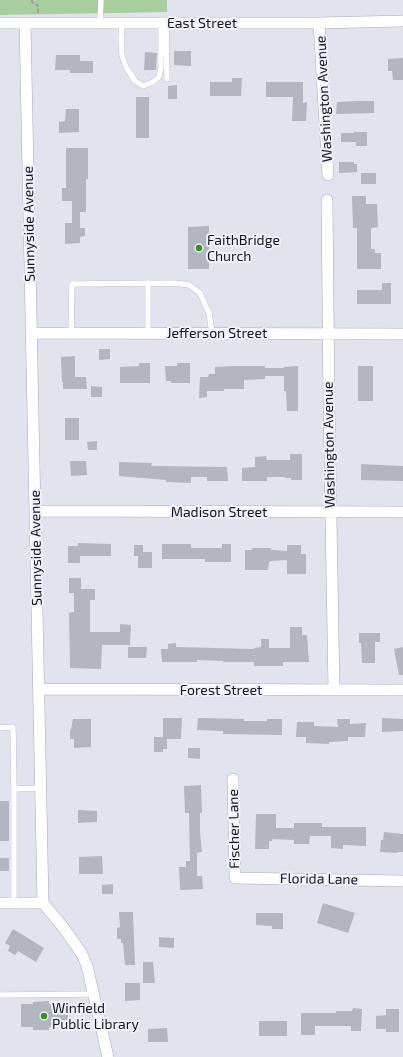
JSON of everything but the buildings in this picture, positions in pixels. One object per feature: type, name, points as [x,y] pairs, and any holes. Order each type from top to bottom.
[{"type":"street","name":"East Street","points":[[0,23],[319,23],[403,21]]},
{"type":"street","name":"Sunnyside Avenue","points":[[25,23],[43,903]]},
{"type":"street","name":"Washington Avenue","points":[[319,23],[328,175]]},
{"type":"street","name":"Washington Avenue","points":[[327,200],[330,512],[334,690]]},
{"type":"street","name":"Jefferson Street","points":[[31,333],[403,334]]},
{"type":"street","name":"Madison Street","points":[[35,511],[403,512]]},
{"type":"street","name":"Forest Street","points":[[38,689],[403,690]]},
{"type":"street","name":"Fischer Lane","points":[[233,779],[234,878]]},
{"type":"street","name":"Florida Lane","points":[[234,878],[403,881]]},
{"type":"street","points":[[0,903],[43,903],[63,927],[82,954],[87,966],[108,1057]]},
{"type":"lane","points":[[100,23],[101,0]]},
{"type":"lane","points":[[122,23],[122,48],[126,67],[135,81],[143,86],[153,82],[159,77],[164,23]]},
{"type":"lane","points":[[164,23],[167,80]]},
{"type":"lane","points":[[72,333],[72,284],[175,282],[189,285],[200,293],[209,313],[212,333]]},
{"type":"lane","points":[[148,283],[148,333]]},
{"type":"lane","points":[[0,728],[13,727],[14,903]]},
{"type":"lane","points":[[14,788],[40,788]]},
{"type":"lane","points":[[0,995],[94,994]]},
{"type":"path","points":[[32,0],[32,2],[38,6],[39,17]]},
{"type":"green space","points":[[0,0],[167,0],[167,12],[0,15]]},
{"type":"place","name":"FaithBridge Church","points":[[199,248]]},
{"type":"place","name":"Winfield Public Library","points":[[44,1016]]}]
